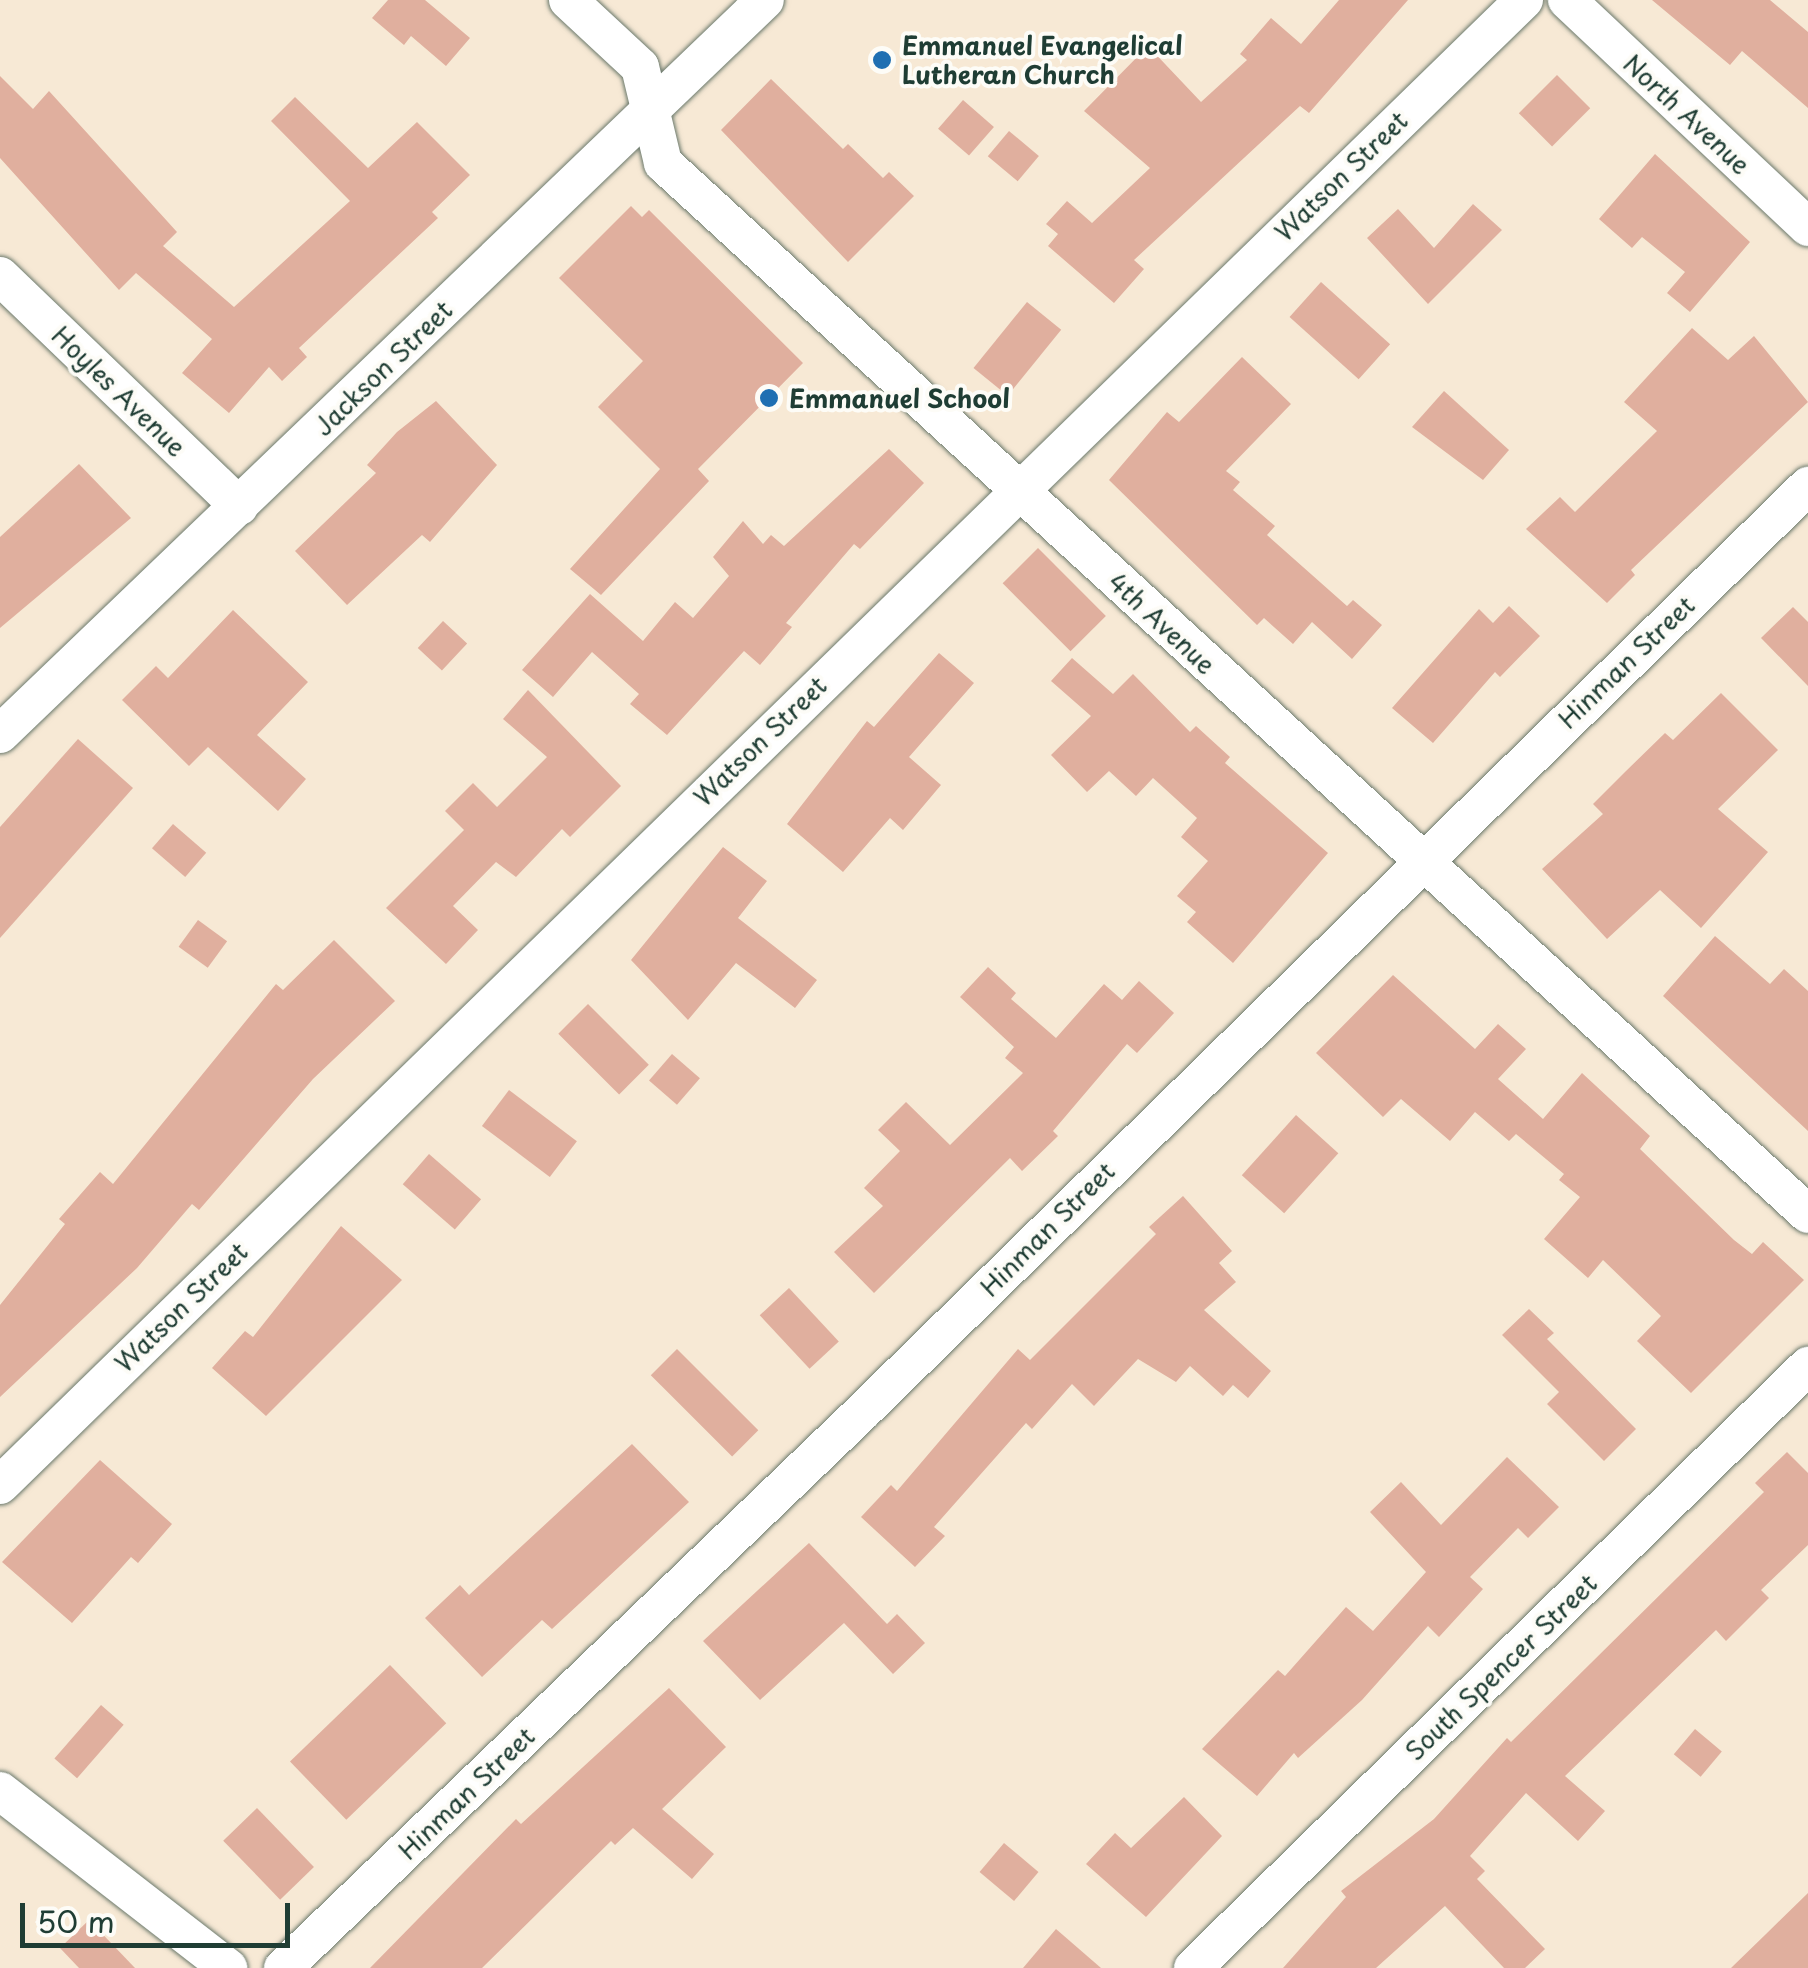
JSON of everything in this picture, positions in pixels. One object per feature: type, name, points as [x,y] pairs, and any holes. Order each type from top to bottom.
[{"type":"street","name":"4th Avenue","points":[[568,0],[640,67],[664,163],[1808,1214]]},
{"type":"street","name":"Jackson Street","points":[[0,734],[765,0]]},
{"type":"street","name":"Watson Street","points":[[0,1485],[1524,0]]},
{"type":"street","name":"North Avenue","points":[[1567,0],[1808,228]]},
{"type":"street","name":"Hoyles Avenue","points":[[0,276],[239,506]]},
{"type":"street","name":"Hinman Street","points":[[282,1968],[860,1414],[1808,486]]},
{"type":"street","name":"South Spencer Street","points":[[1194,1968],[1808,1366]]},
{"type":"street","points":[[0,1791],[228,1968]]},
{"type":"building","points":[[388,0],[425,0],[470,38],[446,66],[411,36],[404,45],[372,18]]},
{"type":"building","points":[[1339,0],[1408,0],[1309,113],[1300,106],[1134,260],[1144,269],[1114,303],[1048,246],[1058,234],[1046,224],[1067,201],[1092,223],[1150,168],[1084,111],[1148,46],[1201,102],[1247,60],[1240,54],[1271,18],[1301,44]]},
{"type":"building","points":[[1652,0],[1770,0],[1808,32],[1808,108],[1742,51],[1730,65]]},
{"type":"building","points":[[1557,75],[1590,108],[1552,146],[1519,113]]},
{"type":"building","points":[[0,76],[33,109],[49,91],[177,232],[163,246],[234,307],[350,201],[271,121],[295,97],[368,168],[417,122],[470,175],[432,212],[438,218],[299,348],[307,357],[282,381],[269,367],[229,413],[182,373],[212,339],[136,273],[119,290],[0,158]]},
{"type":"building","points":[[771,79],[843,149],[848,144],[883,178],[889,172],[914,196],[848,262],[721,130]]},
{"type":"building","points":[[963,100],[994,127],[969,156],[938,129]]},
{"type":"building","points":[[1009,131],[1039,156],[1018,181],[988,156]]},
{"type":"building","points":[[1655,154],[1750,242],[1690,312],[1667,293],[1685,272],[1642,237],[1632,248],[1599,219]]},
{"type":"building","points":[[1473,204],[1502,230],[1428,304],[1367,238],[1398,209],[1434,248]]},
{"type":"building","points":[[631,206],[642,217],[649,210],[803,363],[698,469],[709,481],[601,595],[570,569],[660,469],[598,407],[643,361],[559,278]]},
{"type":"building","points":[[1321,282],[1390,344],[1359,379],[1290,317]]},
{"type":"building","points":[[1027,302],[1061,330],[1008,396],[974,368]]},
{"type":"building","points":[[1692,328],[1728,360],[1754,336],[1808,402],[1631,570],[1635,575],[1607,603],[1526,529],[1560,497],[1575,512],[1657,431],[1624,402]]},
{"type":"building","points":[[1242,357],[1291,404],[1226,471],[1240,482],[1233,490],[1275,526],[1267,535],[1347,606],[1353,600],[1382,625],[1352,659],[1312,622],[1293,644],[1264,618],[1257,625],[1109,480],[1167,412],[1179,422]]},
{"type":"building","points":[[1444,391],[1509,450],[1483,480],[1412,427]]},
{"type":"building","points":[[436,401],[497,465],[430,542],[422,535],[347,605],[295,551],[376,473],[367,465],[397,432]]},
{"type":"building","points":[[889,449],[924,483],[860,549],[854,544],[786,623],[792,627],[760,665],[744,651],[667,735],[630,704],[639,694],[592,652],[553,697],[522,670],[590,594],[643,641],[675,602],[693,618],[729,576],[713,557],[743,521],[763,544],[771,535],[784,546]]},
{"type":"building","points":[[79,464],[131,518],[0,628],[0,537]]},
{"type":"building","points":[[1038,548],[1106,616],[1071,651],[1003,583]]},
{"type":"building","points":[[1509,606],[1540,636],[1500,677],[1495,672],[1433,743],[1392,708],[1479,609],[1493,623]]},
{"type":"building","points":[[1793,607],[1808,622],[1808,686],[1761,638]]},
{"type":"building","points":[[233,610],[308,682],[257,735],[306,779],[278,811],[208,747],[189,766],[122,700],[156,666],[168,678]]},
{"type":"building","points":[[443,621],[467,644],[442,671],[418,648]]},
{"type":"building","points":[[939,653],[974,683],[909,757],[941,785],[903,830],[890,818],[843,872],[787,824],[867,721],[874,727]]},
{"type":"building","points":[[1072,658],[1113,694],[1133,674],[1190,732],[1196,726],[1230,757],[1225,763],[1328,853],[1233,963],[1187,922],[1196,912],[1177,896],[1208,861],[1181,837],[1197,818],[1153,778],[1136,796],[1109,771],[1087,792],[1051,755],[1091,716],[1051,681]]},
{"type":"building","points":[[528,690],[621,786],[570,837],[562,829],[516,877],[496,862],[453,906],[478,930],[446,964],[386,908],[464,830],[445,811],[473,783],[497,807],[547,757],[503,719]]},
{"type":"building","points":[[1721,693],[1778,750],[1718,809],[1768,852],[1701,928],[1660,890],[1607,939],[1542,869],[1603,814],[1593,804],[1625,772],[1665,733],[1673,740]]},
{"type":"building","points":[[78,739],[133,788],[0,938],[0,827]]},
{"type":"building","points":[[173,824],[206,853],[185,877],[152,848]]},
{"type":"building","points":[[723,847],[767,881],[738,918],[817,980],[795,1008],[736,963],[688,1020],[631,960]]},
{"type":"building","points":[[198,920],[227,941],[208,968],[179,947]]},
{"type":"building","points":[[1715,936],[1770,984],[1784,969],[1808,991],[1808,1131],[1663,996]]},
{"type":"building","points":[[334,940],[395,1001],[313,1079],[199,1210],[192,1204],[137,1268],[0,1397],[0,1305],[65,1224],[59,1219],[100,1172],[113,1184],[276,984],[283,990]]},
{"type":"building","points":[[988,967],[1016,993],[1011,999],[1056,1038],[1104,984],[1122,1000],[1139,981],[1174,1013],[1137,1053],[1127,1044],[1053,1131],[1058,1136],[1022,1171],[1010,1158],[874,1293],[834,1252],[883,1206],[864,1188],[900,1151],[878,1130],[906,1102],[950,1145],[1023,1073],[1005,1058],[1014,1047],[960,997]]},
{"type":"building","points":[[1393,975],[1475,1049],[1498,1024],[1526,1049],[1498,1079],[1543,1119],[1582,1073],[1650,1136],[1640,1149],[1734,1240],[1752,1254],[1763,1242],[1804,1280],[1691,1393],[1637,1341],[1661,1316],[1603,1260],[1588,1278],[1544,1239],[1580,1197],[1559,1180],[1564,1174],[1516,1134],[1509,1141],[1475,1112],[1450,1141],[1401,1099],[1383,1117],[1316,1053]]},
{"type":"building","points":[[588,1004],[649,1065],[619,1095],[558,1034]]},
{"type":"building","points":[[672,1054],[700,1078],[677,1105],[649,1080]]},
{"type":"building","points":[[509,1090],[577,1141],[550,1177],[482,1126]]},
{"type":"building","points":[[1296,1115],[1338,1153],[1284,1213],[1242,1175]]},
{"type":"building","points":[[429,1154],[481,1199],[455,1229],[403,1184]]},
{"type":"building","points":[[1183,1196],[1232,1251],[1219,1263],[1236,1282],[1204,1310],[1271,1371],[1248,1398],[1233,1385],[1223,1396],[1190,1366],[1176,1382],[1138,1359],[1094,1406],[1072,1384],[1032,1429],[1026,1423],[934,1527],[945,1536],[915,1567],[861,1517],[891,1485],[897,1491],[1018,1349],[1030,1360],[1156,1234],[1149,1227]]},
{"type":"building","points":[[341,1226],[402,1280],[266,1416],[212,1368],[245,1331],[253,1337]]},
{"type":"building","points":[[789,1288],[839,1341],[810,1369],[760,1315]]},
{"type":"building","points":[[1529,1309],[1554,1333],[1547,1339],[1636,1429],[1604,1461],[1547,1404],[1559,1392],[1502,1335]]},
{"type":"building","points":[[677,1349],[758,1430],[732,1456],[651,1375]]},
{"type":"building","points":[[632,1444],[689,1502],[552,1629],[542,1620],[482,1677],[425,1618],[460,1585],[469,1595]]},
{"type":"building","points":[[1787,1452],[1808,1473],[1808,1545],[1761,1590],[1769,1598],[1726,1641],[1716,1630],[1565,1776],[1605,1811],[1578,1841],[1526,1793],[1470,1856],[1485,1871],[1477,1879],[1545,1949],[1525,1968],[1504,1968],[1445,1906],[1376,1968],[1283,1968],[1346,1897],[1341,1891],[1434,1819],[1507,1738],[1511,1742],[1764,1492],[1755,1483]]},
{"type":"building","points":[[1507,1457],[1559,1507],[1528,1538],[1518,1528],[1470,1577],[1483,1589],[1439,1637],[1428,1626],[1362,1700],[1298,1758],[1294,1753],[1257,1796],[1202,1749],[1278,1670],[1285,1676],[1346,1607],[1373,1631],[1426,1572],[1370,1512],[1401,1482],[1441,1525]]},
{"type":"building","points":[[100,1460],[172,1524],[138,1563],[131,1557],[72,1623],[2,1562]]},
{"type":"building","points":[[809,1543],[887,1624],[897,1614],[925,1643],[893,1674],[844,1623],[760,1700],[703,1641]]},
{"type":"building","points":[[390,1665],[446,1723],[346,1820],[290,1762]]},
{"type":"building","points":[[669,1688],[726,1747],[662,1809],[714,1854],[692,1879],[633,1828],[615,1845],[611,1841],[482,1968],[370,1968],[516,1819],[521,1824]]},
{"type":"building","points":[[101,1705],[124,1725],[77,1778],[54,1759]]},
{"type":"building","points":[[1695,1729],[1722,1751],[1701,1777],[1674,1754]]},
{"type":"building","points":[[1184,1797],[1222,1836],[1146,1917],[1086,1864],[1115,1833],[1131,1848]]},
{"type":"building","points":[[257,1808],[314,1867],[280,1900],[223,1841]]},
{"type":"building","points":[[1004,1843],[1038,1872],[1014,1901],[980,1872]]},
{"type":"building","points":[[1808,1893],[1808,1968],[1731,1968],[1766,1934]]},
{"type":"building","points":[[89,1920],[135,1968],[79,1968],[60,1948]]},
{"type":"building","points":[[1056,1929],[1101,1968],[1023,1968]]},
{"type":"place","name":"Emmanuel Evangelical Lutheran Church","points":[[882,60]]},
{"type":"place","name":"Emmanuel School","points":[[769,398]]}]
